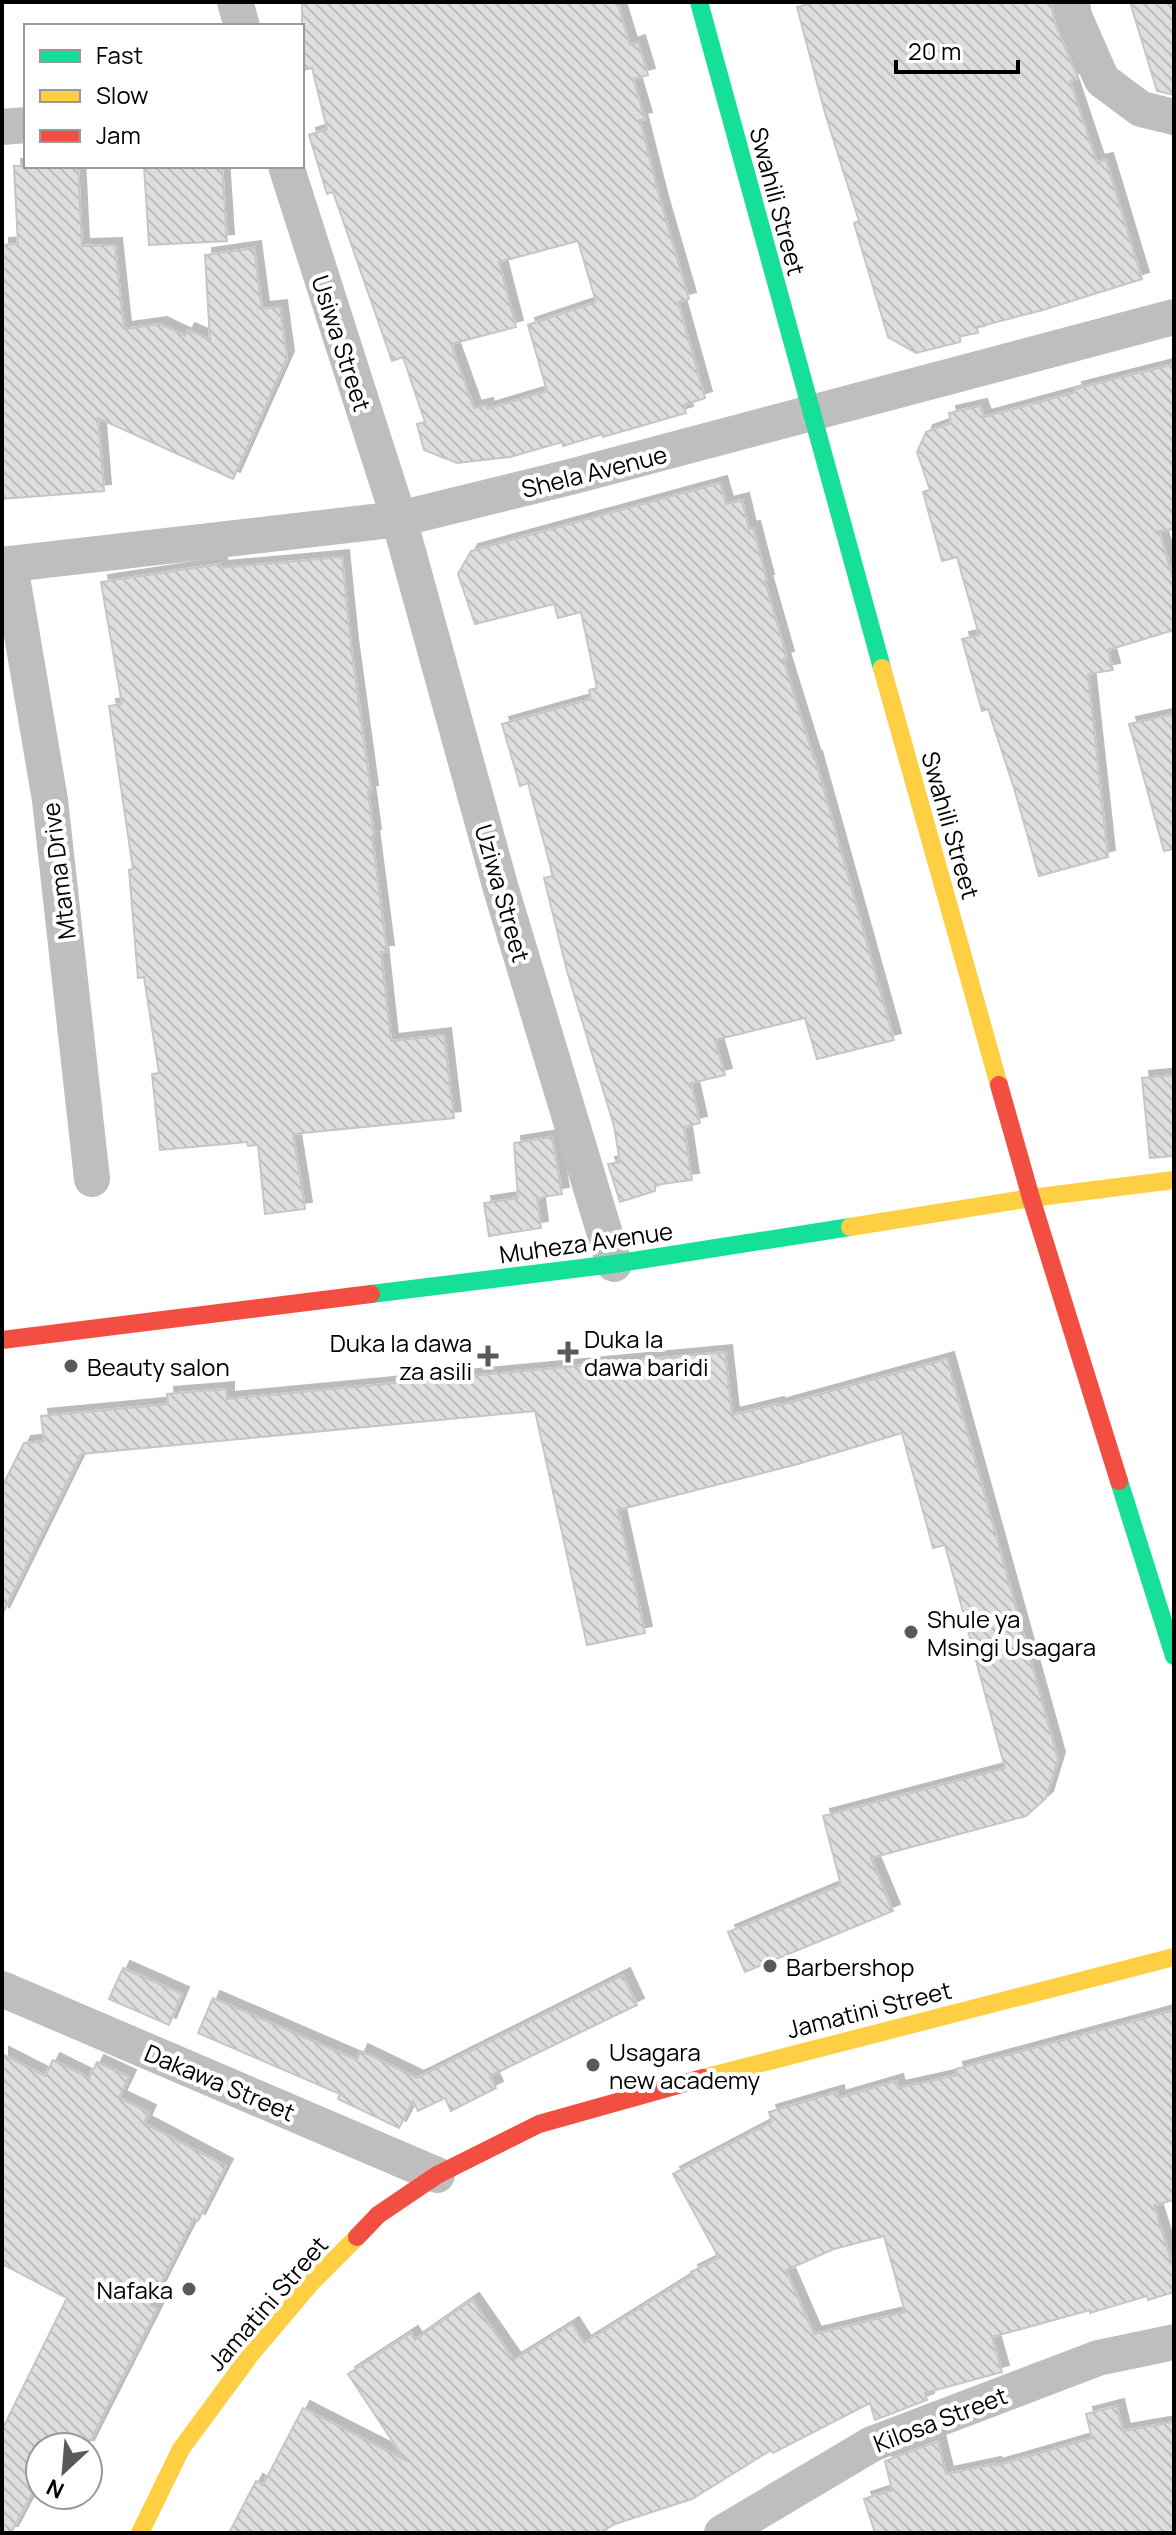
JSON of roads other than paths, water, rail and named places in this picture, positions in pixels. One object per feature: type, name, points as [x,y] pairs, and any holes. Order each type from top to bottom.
[{"type":"street","points":[[235,2],[241,24]]},
{"type":"street","name":"Swahili Street","points":[[699,2],[1031,1198],[1174,1656]]},
{"type":"street","points":[[1072,2],[1074,16],[1102,80],[1141,109],[1174,117]]},
{"type":"street","points":[[2,127],[24,125]]},
{"type":"street","name":"Usiwa Street","points":[[287,168],[399,519]]},
{"type":"street","name":"Shela Avenue","points":[[6,565],[399,519],[1174,317]]},
{"type":"street","name":"Uziwa Street","points":[[399,519],[501,889],[614,1264]]},
{"type":"street","name":"Mtama Drive","points":[[6,565],[50,800],[92,1179]]},
{"type":"street","name":"Muheza Avenue","points":[[2,1340],[614,1264],[1031,1198],[1174,1180]]},
{"type":"street","name":"Jamatini Street","points":[[140,2533],[181,2449],[251,2354],[312,2282],[378,2215],[437,2175],[539,2124],[779,2057],[1174,1957]]},
{"type":"street","name":"Dakawa Street","points":[[2,1989],[437,2175]]},
{"type":"street","name":"Kilosa Street","points":[[722,2533],[872,2444],[1098,2358],[1174,2342]]},
{"type":"place","name":"Duka la dawa baridi","points":[[568,1352]]},
{"type":"place","name":"Duka la dawa za asili","points":[[488,1356]]},
{"type":"place","name":"Beauty salon","points":[[71,1366]]},
{"type":"place","name":"Shule ya Msingi Usagara","points":[[911,1632]]},
{"type":"place","name":"Barbershop","points":[[770,1966]]},
{"type":"place","name":"Usagara new academy","points":[[593,2065]]},
{"type":"place","name":"Nafaka","points":[[189,2289]]}]
